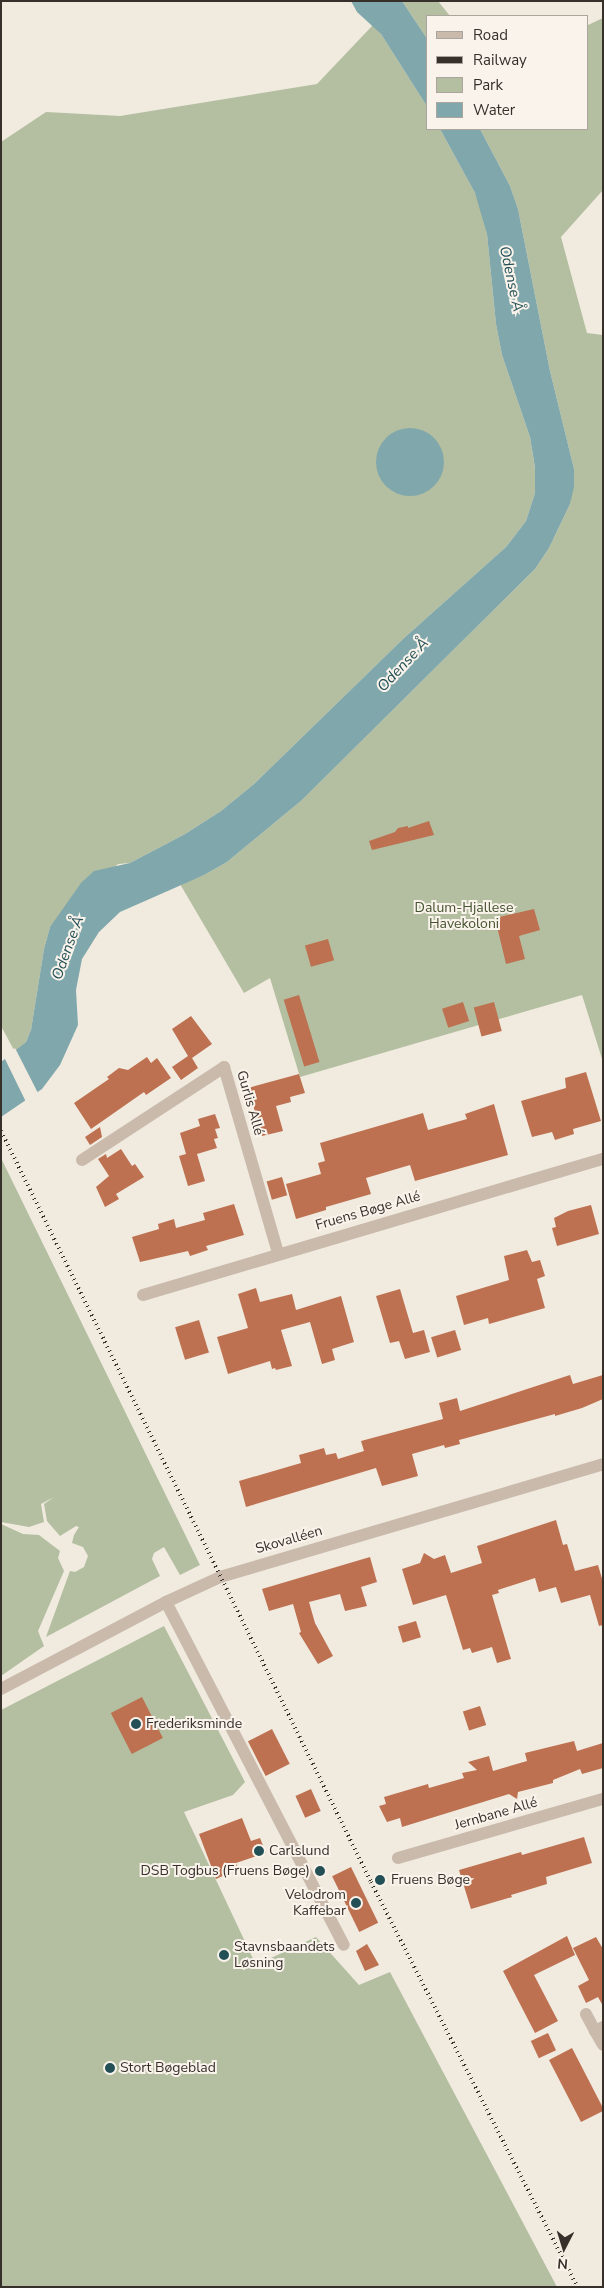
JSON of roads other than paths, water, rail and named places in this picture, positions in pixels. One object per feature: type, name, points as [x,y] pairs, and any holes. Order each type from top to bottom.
[{"type":"street","name":"Gurlis Allé","points":[[82,1160],[224,1067],[278,1254]]},
{"type":"street","name":"Fruens Bøge Allé","points":[[143,1295],[603,1159]]},
{"type":"street","name":"Skovalléen","points":[[1,1689],[166,1602],[244,1568],[603,1464]]},
{"type":"street","points":[[166,1602],[344,1945]]},
{"type":"street","name":"Jernbane Allé","points":[[398,1858],[602,1801]]},
{"type":"street","points":[[586,2014],[599,2029],[603,2045]]},
{"type":"water","points":[[351,1],[402,1],[426,37],[426,105],[381,34],[357,12]]},
{"type":"water","name":"Odense Å","points":[[441,130],[481,130],[510,186],[518,209],[550,371],[574,469],[574,487],[570,504],[549,548],[535,569],[302,800],[227,862],[204,875],[120,912],[99,932],[82,959],[76,990],[78,1025],[60,1065],[42,1089],[1,1117],[1,1062],[26,1042],[31,1030],[44,949],[50,927],[81,883],[94,871],[130,863],[185,834],[221,811],[254,784],[403,639],[506,547],[526,521],[535,493],[535,468],[530,437],[502,355],[496,324],[487,234],[475,193]]},
{"type":"water","points":[[417,428],[429,434],[438,443],[444,455],[442,475],[434,486],[417,496],[403,496],[386,486],[378,475],[376,455],[386,438],[397,430]]},
{"type":"railway","points":[[1,1131],[371,1882],[577,2287]]},
{"type":"place","name":"Frederiksminde","points":[[136,1724]]},
{"type":"place","name":"Carlslund","points":[[259,1851]]},
{"type":"place","name":"DSB Togbus (Fruens Bøge)","points":[[320,1871]]},
{"type":"place","name":"Fruens Bøge","points":[[380,1880]]},
{"type":"place","name":"Velodrom Kaffebar","points":[[356,1903]]},
{"type":"place","name":"Stavnsbaandets Løsning","points":[[224,1955]]},
{"type":"place","name":"Stort Bøgeblad","points":[[110,2068]]},
{"type":"park label","name":"Dalum-Hjallese Havekoloni","points":[[464,916]]}]
